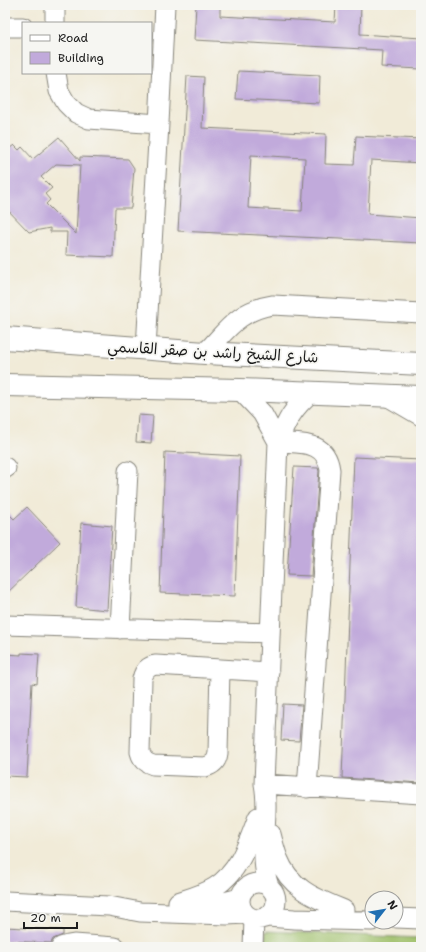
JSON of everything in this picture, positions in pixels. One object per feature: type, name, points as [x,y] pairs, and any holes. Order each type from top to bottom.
[{"type":"main road","name":"شارع الشيخ راشد بن صقر القاسمي","points":[[5,338],[205,352],[421,364]]},
{"type":"main road","points":[[5,385],[312,392],[421,397]]},
{"type":"street","points":[[55,5],[56,22]]},
{"type":"street","points":[[146,348],[159,124],[164,5]]},
{"type":"street","points":[[5,27],[22,27]]},
{"type":"street","points":[[56,74],[59,91],[66,103],[76,113],[89,119],[159,124]]},
{"type":"street","points":[[205,352],[237,319],[254,309],[264,306],[273,305],[421,313]]},
{"type":"street","points":[[5,397],[29,386]]},
{"type":"street","points":[[240,390],[262,413],[278,442]]},
{"type":"street","points":[[251,907],[253,870],[262,817],[267,799],[264,784],[278,442],[284,425],[294,409],[312,392]]},
{"type":"street","points":[[385,395],[421,416]]},
{"type":"street","points":[[278,442],[309,444],[316,447],[326,456],[330,470],[307,788]]},
{"type":"street","points":[[120,629],[128,471]]},
{"type":"street","points":[[5,625],[270,633]]},
{"type":"street","points":[[220,669],[218,753],[215,761],[209,766],[205,767],[153,765],[142,760],[140,752],[142,679],[148,668],[156,665],[269,672]]},
{"type":"street","points":[[264,784],[307,788],[421,794]]},
{"type":"street","points":[[109,906],[132,900],[210,904],[220,903],[275,909],[273,892],[266,878],[262,817]]},
{"type":"street","points":[[178,902],[214,888],[231,874],[244,854],[262,817]]},
{"type":"street","points":[[262,817],[277,857],[287,876],[294,884],[311,896],[344,910]]},
{"type":"street","points":[[253,947],[251,884],[257,882],[263,883],[293,906],[364,911]]},
{"type":"street","points":[[5,901],[109,906],[140,912],[227,915],[251,907],[294,919],[364,921]]},
{"type":"street","points":[[404,918],[421,919]]},
{"type":"street","points":[[61,947],[68,944],[115,947]]},
{"type":"green space","points":[[266,931],[421,938],[421,947],[265,947]]},
{"type":"building","points":[[196,5],[220,5],[220,16],[335,22],[336,5],[361,5],[360,34],[421,38],[421,69],[381,67],[382,50],[194,40]]},
{"type":"building","points":[[238,71],[320,75],[319,103],[236,99]]},
{"type":"building","points":[[187,76],[204,77],[202,128],[326,134],[325,164],[354,165],[356,136],[421,139],[421,163],[371,160],[368,214],[421,218],[421,243],[178,231]],"holes":[[[251,155],[305,158],[302,211],[248,208]]]},
{"type":"building","points":[[59,137],[80,161],[80,157],[128,159],[134,168],[131,208],[115,208],[113,257],[66,255],[67,232],[50,232],[50,228],[29,232],[5,207],[5,152],[14,145],[19,150],[22,147],[33,159]],"holes":[[[56,164],[80,165],[76,234],[46,204],[50,200],[45,194],[52,188],[41,177]]]},
{"type":"building","points":[[138,415],[153,416],[151,443],[136,442]]},
{"type":"building","points":[[165,452],[240,456],[235,596],[160,593]]},
{"type":"building","points":[[354,457],[421,460],[421,783],[342,778]]},
{"type":"building","points":[[294,467],[318,468],[319,471],[311,576],[287,575]]},
{"type":"building","points":[[27,507],[60,542],[5,595],[5,510],[14,519]]},
{"type":"building","points":[[81,523],[112,526],[107,610],[76,607]]},
{"type":"building","points":[[21,653],[39,654],[37,684],[32,683],[27,777],[5,776],[5,654],[21,655]]},
{"type":"building","points":[[283,704],[302,705],[299,741],[281,740]]},
{"type":"building","points":[[5,927],[63,930],[63,935],[53,939],[51,943],[5,941]]}]
